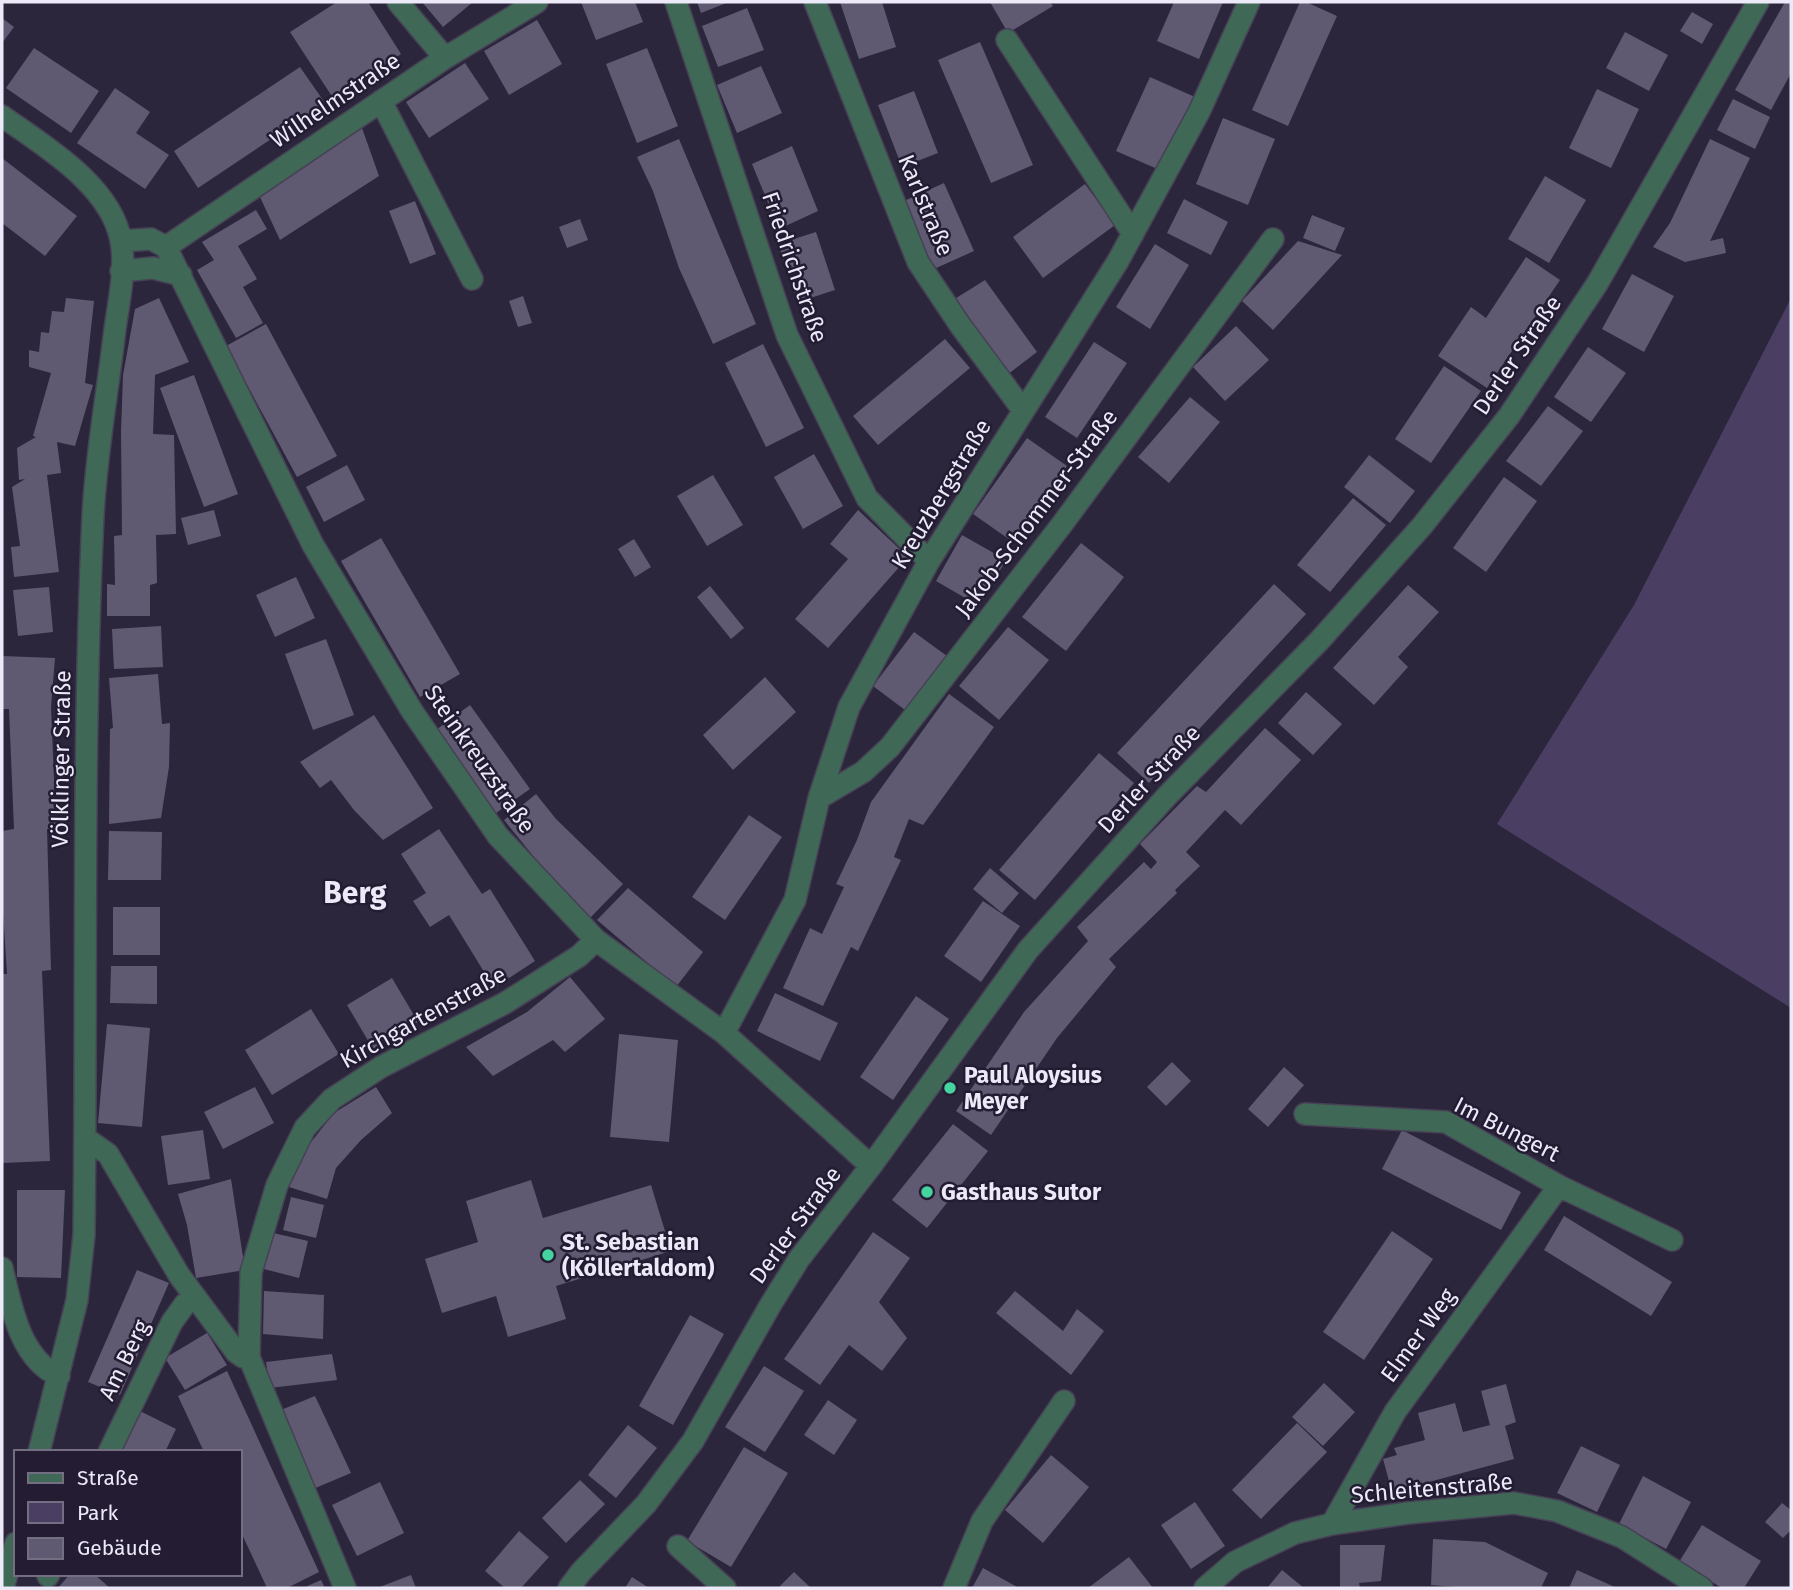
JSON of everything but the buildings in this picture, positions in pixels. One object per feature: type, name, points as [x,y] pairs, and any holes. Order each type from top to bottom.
[{"type":"street","points":[[398,2],[445,58]]},
{"type":"street","name":"Wilhelmstraße","points":[[166,247],[445,58],[537,2]]},
{"type":"street","name":"Friedrichstraße","points":[[676,2],[787,335],[867,498],[929,561]]},
{"type":"street","name":"Karlstraße","points":[[815,2],[918,262],[960,326],[1023,410]]},
{"type":"street","name":"Kreuzbergstraße","points":[[724,1033],[794,900],[818,798],[849,707],[929,561],[1118,261],[1199,112],[1249,2]]},
{"type":"street","name":"Derler Straße","points":[[569,1588],[646,1504],[693,1441],[799,1259],[871,1166],[1028,950],[1167,796],[1320,640],[1423,526],[1509,416],[1597,284],[1758,2]]},
{"type":"street","points":[[1007,40],[1133,234]]},
{"type":"street","points":[[381,101],[472,279]]},
{"type":"street","name":"Völklinger Straße","points":[[2,116],[56,154],[100,195],[113,218],[121,241],[121,271],[93,512],[86,749],[84,1235],[78,1300],[40,1450]]},
{"type":"street","points":[[121,241],[150,239],[166,247]]},
{"type":"street","name":"Jakob-Schommer-Straße","points":[[818,798],[863,772],[890,747],[1063,523],[1273,239]]},
{"type":"street","name":"Steinkreuzstraße","points":[[166,247],[313,545],[412,711],[498,836],[596,940],[724,1033],[871,1166]]},
{"type":"street","points":[[121,271],[153,268],[181,275]]},
{"type":"street","name":"Kirchgartenstraße","points":[[345,1588],[249,1357],[251,1272],[277,1185],[305,1128],[332,1099],[381,1067],[505,1003],[579,956],[596,940]]},
{"type":"street","name":"Im Bungert","points":[[1305,1114],[1446,1122],[1559,1185],[1672,1240]]},
{"type":"street","name":"Kirchgartenstraße","points":[[85,1142],[91,1142],[108,1154],[179,1275],[236,1352],[243,1357],[249,1357]]},
{"type":"street","name":"Elmer Weg","points":[[1332,1524],[1395,1412],[1559,1185]]},
{"type":"street","points":[[2,1268],[8,1294],[34,1360],[59,1376]]},
{"type":"street","name":"Am Berg","points":[[110,1450],[172,1322],[185,1304],[195,1297]]},
{"type":"street","points":[[954,1588],[982,1521],[1064,1401]]},
{"type":"street","name":"Schleitenstraße","points":[[1205,1588],[1236,1562],[1295,1533],[1332,1524],[1408,1513],[1514,1503],[1557,1511],[1622,1537],[1702,1588]]},
{"type":"street","points":[[678,1546],[725,1588]]},
{"type":"street","points":[[3,1588],[14,1550]]},
{"type":"green space","points":[[1791,298],[1791,1008],[1497,824],[1634,605]]},
{"type":"place","name":"Paul Aloysius Meyer","points":[[950,1088]]},
{"type":"place","name":"Gasthaus Sutor","points":[[927,1192]]},
{"type":"place","name":"St. Sebastian (Köllertaldom)","points":[[548,1255]]},
{"type":"district","name":"Berg","points":[[355,893]]}]
